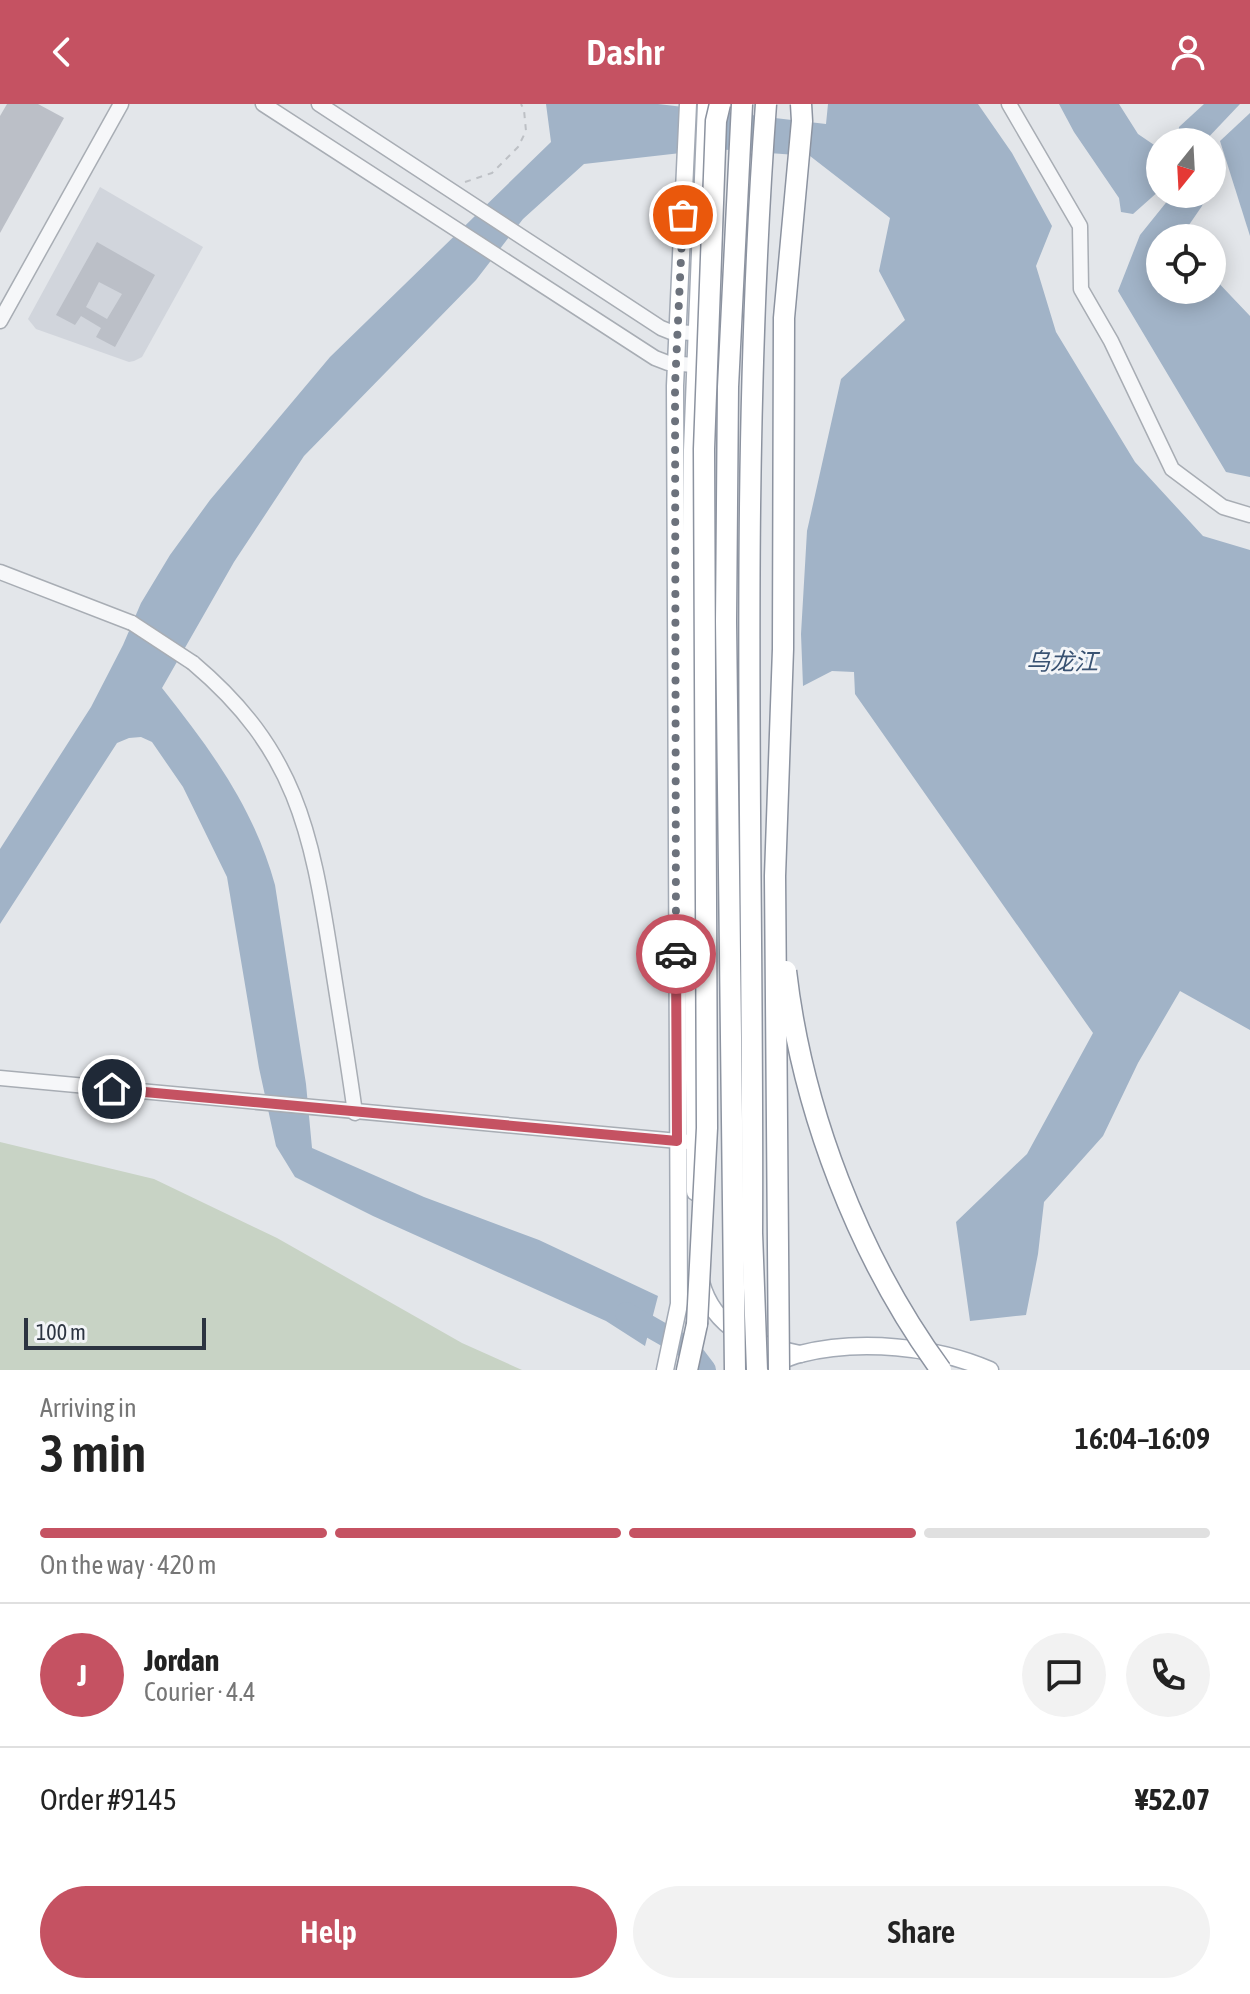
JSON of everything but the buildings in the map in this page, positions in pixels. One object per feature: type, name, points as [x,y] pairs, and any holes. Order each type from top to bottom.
[{"type":"highway","points":[[694,1370],[707,1128],[703,791],[704,449],[715,137],[720,104]]},
{"type":"highway","points":[[735,1370],[726,606],[728,387],[742,104]]},
{"type":"highway","points":[[758,1370],[752,1233],[751,382],[757,217],[766,104]]},
{"type":"highway","points":[[779,1370],[775,876],[783,649],[784,318],[801,104]]},
{"type":"highway","points":[[775,876],[792,1011],[828,1151],[882,1274],[941,1370]]},
{"type":"highway","points":[[687,1370],[697,1324]]},
{"type":"main road","points":[[665,1370],[679,1304],[676,364],[688,104]]},
{"type":"main road","points":[[706,104],[694,365],[690,623],[697,1268],[715,1313],[731,1329],[768,1348],[800,1354]]},
{"type":"main road","points":[[758,1370],[800,1354],[853,1347],[899,1348],[951,1357],[990,1370]]},
{"type":"street","points":[[0,321],[7,296],[121,104]]},
{"type":"street","points":[[263,104],[655,358],[694,365]]},
{"type":"street","points":[[319,104],[661,328],[695,333]]},
{"type":"street","points":[[1009,104],[1080,226],[1081,289],[1111,341],[1172,469],[1223,507],[1250,515]]},
{"type":"street","points":[[0,572],[132,623],[193,663],[222,688],[258,730],[286,776],[300,810],[319,880],[355,1113]]},
{"type":"street","points":[[0,1078],[695,1142]]},
{"type":"path","points":[[456,193],[467,180],[492,173],[518,147],[526,131],[521,104]]},
{"type":"shaded area","points":[[100,187],[203,247],[142,357],[129,362],[36,329],[28,319]]},
{"type":"green space","points":[[0,1142],[154,1179],[277,1238],[462,1343],[522,1370],[0,1370]]},
{"type":"water","name":"乌龙江","points":[[546,104],[658,104],[826,124],[828,104],[978,104],[1012,153],[1052,226],[1036,266],[1056,332],[1135,462],[1203,536],[1250,550],[1250,1030],[1180,991],[1138,1063],[1103,1136],[1044,1202],[1026,1315],[970,1321],[956,1222],[1027,1154],[1093,1033],[855,694],[854,672],[832,671],[803,686],[801,634],[807,531],[841,379],[905,320],[879,271],[890,218],[810,156],[716,149],[584,164],[523,219],[476,280],[304,456],[234,562],[162,688],[229,781],[266,857],[275,885],[306,1084],[312,1148],[424,1197],[539,1240],[658,1296],[645,1346],[606,1321],[373,1216],[295,1177],[276,1146],[259,1068],[227,877],[183,787],[152,742],[141,737],[117,743],[0,924],[0,849],[91,707],[141,603],[170,555],[210,500],[330,357],[551,142]]},
{"type":"water","points":[[1059,104],[1119,104],[1138,134],[1146,139],[1146,202],[1133,214],[1121,212],[1119,198],[1074,132]]},
{"type":"water","points":[[1204,104],[1240,104],[1217,128],[1179,127]]},
{"type":"water","points":[[1250,113],[1250,236],[1226,160],[1226,135]]},
{"type":"water","points":[[1162,208],[1201,208],[1190,224],[1149,224]]},
{"type":"water","points":[[1146,228],[1146,304],[1226,304],[1226,291],[1250,316],[1250,477],[1226,472],[1118,291],[1140,235]]},
{"type":"waterway","points":[[626,1313],[689,1349],[705,1370]]},
{"type":"way so far","points":[[676,954],[675,386],[683,215]]},
{"type":"route","points":[[112,1089],[677,1141],[676,954]]}]
